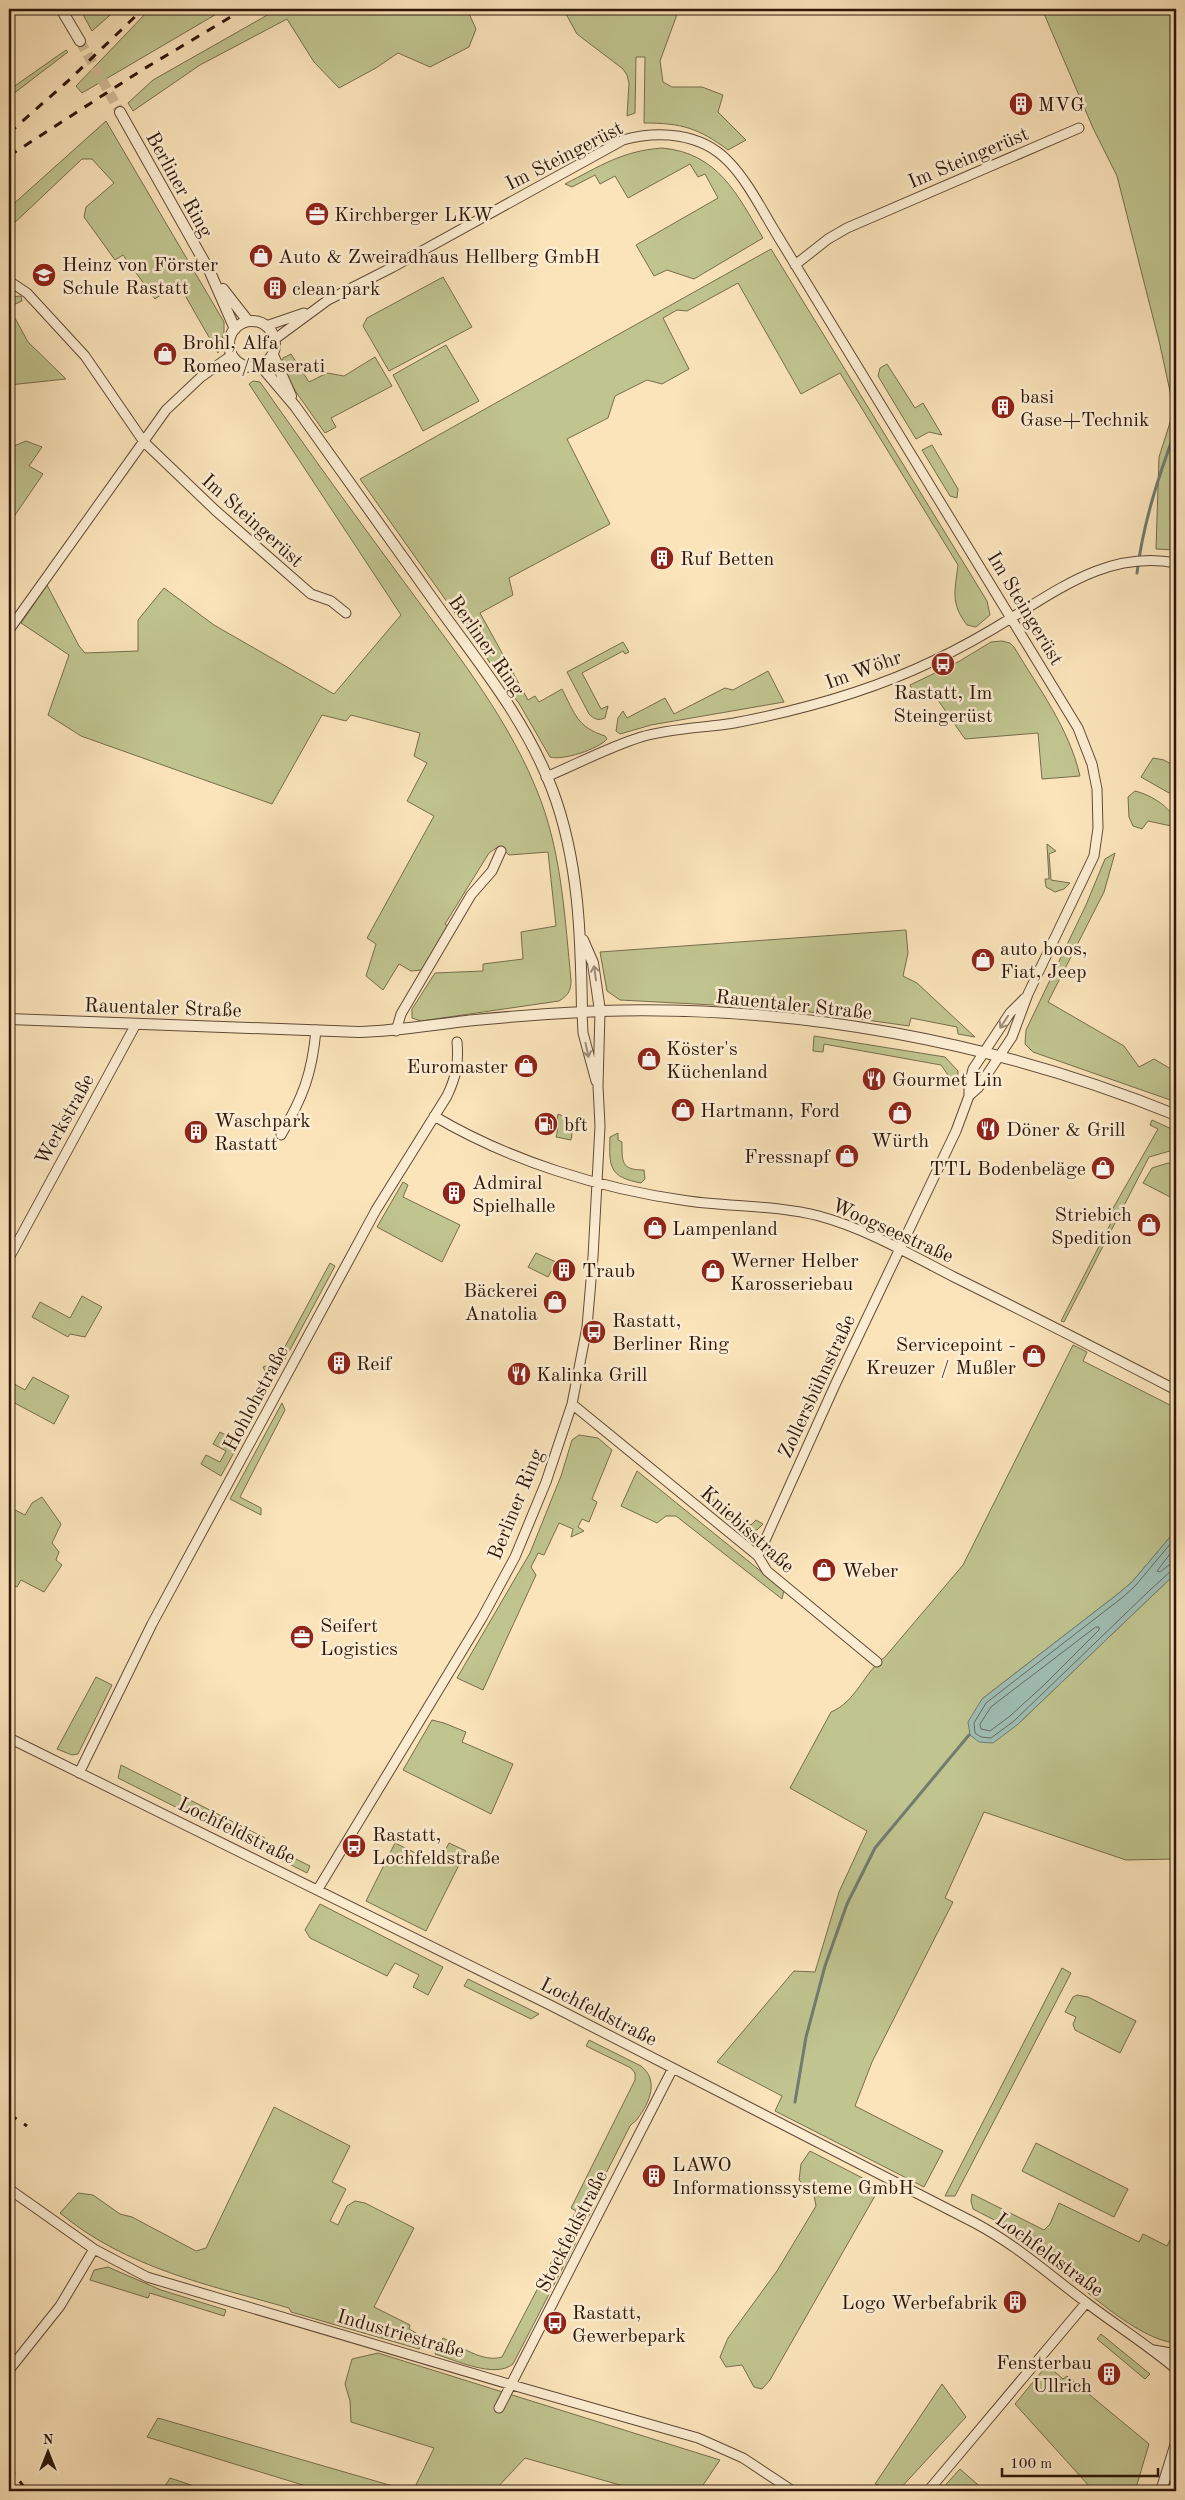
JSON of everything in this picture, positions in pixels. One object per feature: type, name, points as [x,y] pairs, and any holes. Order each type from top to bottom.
[{"type":"street","points":[[62,9],[80,41]]},
{"type":"street","name":"Berliner Ring","points":[[120,112],[210,272],[235,329]]},
{"type":"street","name":"Im Steingerüst","points":[[795,265],[828,239],[847,228],[1079,128]]},
{"type":"street","name":"Im Steingerüst","points":[[266,326],[312,310],[394,267],[606,148],[639,135],[681,136],[701,143],[728,160],[795,265],[1078,728],[1092,764],[1098,803],[1098,828],[1091,863],[1028,994],[1012,1037],[1002,1056]]},
{"type":"street","name":"Berliner Ring","points":[[210,272],[248,322]]},
{"type":"street","name":"Im Steingerüst","points":[[12,283],[27,293],[85,356],[144,442],[215,510],[311,594],[331,601],[346,613]]},
{"type":"street","name":"Im Steingerüst","points":[[275,339],[312,310]]},
{"type":"street","points":[[255,321],[266,326],[275,339],[273,355],[261,366],[242,365],[232,355],[230,340],[235,329],[248,322],[255,321]]},
{"type":"street","points":[[9,630],[174,400],[232,355]]},
{"type":"street","name":"Berliner Ring","points":[[273,355],[295,406]]},
{"type":"street","name":"Berliner Ring","points":[[261,366],[295,406],[496,686],[516,716],[546,777],[562,820],[569,850],[581,936],[582,1012],[587,1050],[598,1086]]},
{"type":"street","name":"Im Wöhr","points":[[546,777],[641,737],[772,716],[866,688],[934,661],[1011,618],[1068,583],[1107,566],[1144,560],[1176,563]]},
{"type":"street","points":[[396,1031],[400,1014],[471,896],[492,871],[500,851]]},
{"type":"street","name":"Berliner Ring","points":[[318,1889],[482,1618],[515,1557],[546,1482],[572,1404],[587,1326],[598,1182],[600,1126],[598,1086],[600,1011],[594,963],[581,936]]},
{"type":"street","name":"Im Steingerüst","points":[[983,1052],[1010,1013],[1028,994]]},
{"type":"street","name":"Rauentaler Straße","points":[[9,1019],[396,1031],[475,1020],[600,1011],[676,1011],[755,1015],[832,1023],[901,1034],[1002,1056],[1119,1093],[1176,1115]]},
{"type":"street","name":"Werkstraße","points":[[9,1258],[136,1024]]},
{"type":"street","points":[[281,1135],[300,1102],[308,1081],[316,1030]]},
{"type":"street","name":"Hohlohstraße","points":[[79,1773],[152,1624],[376,1210],[456,1078],[458,1065],[457,1042]]},
{"type":"street","name":"Zollersbühnstraße","points":[[758,1556],[898,1249],[956,1131],[969,1096],[969,1085],[973,1068],[983,1052]]},
{"type":"street","name":"Zollersbühnstraße","points":[[969,1096],[978,1088],[1002,1056]]},
{"type":"street","name":"Woogseestraße","points":[[434,1116],[460,1132],[515,1155],[598,1182],[648,1194],[689,1201],[783,1209],[820,1216],[898,1249],[1176,1390]]},
{"type":"street","name":"Kniebisstraße","points":[[572,1404],[758,1556],[767,1571],[877,1662]]},
{"type":"street","name":"Lochfeldstraße","points":[[9,1738],[318,1889],[673,2068],[996,2235],[1048,2270],[1086,2303],[1154,2350],[1176,2370]]},
{"type":"street","name":"Stockfeldstraße","points":[[499,2408],[673,2068]]},
{"type":"street","name":"Industriestraße","points":[[9,2189],[94,2249],[147,2276],[168,2284],[714,2444],[743,2458],[793,2491]]},
{"type":"street","points":[[9,2370],[60,2306],[94,2249]]},
{"type":"street","points":[[928,2491],[1086,2303]]},
{"type":"street","name":"Lochfeldstraße","points":[[1154,2350],[1176,2354]]},
{"type":"street","points":[[1161,2491],[1176,2443]]},
{"type":"green space","points":[[80,9],[117,9],[92,31]]},
{"type":"green space","points":[[150,9],[225,9],[82,93],[76,86]]},
{"type":"green space","points":[[278,9],[467,9],[476,29],[469,47],[430,67],[398,53],[376,68],[339,88],[314,62],[287,19],[200,65],[133,111],[128,103],[153,80]]},
{"type":"green space","points":[[533,9],[679,9],[660,61],[663,82],[672,87],[702,87],[723,95],[718,112],[746,140],[728,150],[708,136],[689,128],[669,124],[644,123],[645,57],[636,57],[635,113],[627,116],[629,83],[623,69],[577,34],[566,14]]},
{"type":"green space","points":[[1042,9],[1176,9],[1176,550],[1156,549],[1159,457],[1174,410],[1160,345],[1117,176],[1093,128]]},
{"type":"green space","points":[[66,50],[68,52],[9,97],[9,90]]},
{"type":"green space","points":[[106,121],[224,322],[224,332],[218,353],[178,283],[155,299],[123,255],[115,260],[84,217],[86,207],[114,183],[92,159],[82,159],[9,228],[9,208]]},
{"type":"green space","points":[[662,148],[681,151],[698,158],[712,167],[724,178],[744,206],[763,238],[694,279],[667,270],[654,276],[636,245],[718,198],[705,174],[698,177],[690,164],[628,198],[615,176],[600,184],[595,175],[572,187],[565,184],[623,156],[635,152]]},
{"type":"green space","points":[[771,249],[987,601],[990,615],[976,627],[967,625],[962,617],[958,610],[955,596],[958,565],[840,373],[801,394],[738,283],[687,311],[677,310],[663,318],[689,369],[662,384],[647,380],[615,396],[608,418],[567,439],[610,524],[509,578],[513,595],[480,613],[528,700],[535,696],[539,702],[562,689],[578,719],[588,728],[605,736],[607,739],[596,747],[580,753],[556,758],[550,757],[520,705],[360,479]]},
{"type":"green space","points":[[443,277],[472,327],[389,371],[363,326],[367,318]]},
{"type":"green space","points":[[21,296],[22,301],[13,305],[10,309],[28,342],[66,379],[9,385],[9,297]]},
{"type":"green space","points":[[446,345],[479,401],[423,431],[393,375]]},
{"type":"green space","points":[[291,354],[309,382],[327,373],[344,376],[375,357],[392,386],[331,418],[336,427],[325,433],[296,392],[281,365],[283,358]]},
{"type":"green space","points":[[887,364],[915,408],[923,403],[942,435],[929,432],[916,439],[878,376],[880,368]]},
{"type":"green space","points":[[253,381],[260,382],[483,691],[529,772],[548,823],[562,889],[571,987],[565,997],[559,1001],[421,1021],[412,1018],[412,1009],[435,973],[483,971],[483,964],[523,959],[521,932],[556,926],[548,852],[509,855],[499,846],[489,853],[445,924],[449,927],[422,970],[411,971],[399,964],[383,990],[366,976],[376,944],[367,938],[434,816],[407,801],[427,763],[414,756],[420,733],[351,715],[346,721],[322,715],[272,804],[81,736],[48,715],[69,655],[21,623],[47,585],[79,646],[85,653],[138,651],[138,620],[164,588],[214,625],[334,694],[401,615],[249,384]]},
{"type":"green space","points":[[26,441],[42,447],[29,466],[43,474],[9,524],[9,448]]},
{"type":"green space","points":[[932,445],[958,489],[957,498],[950,496],[922,450]]},
{"type":"green space","points":[[1002,641],[1010,643],[1014,647],[1052,709],[1069,742],[1080,776],[1042,779],[1038,733],[965,739],[933,693],[916,696],[910,685],[958,662],[991,642]]},
{"type":"green space","points":[[623,642],[629,652],[625,654],[623,651],[582,673],[601,709],[608,706],[605,718],[596,719],[589,714],[567,672]]},
{"type":"green space","points":[[768,671],[784,702],[651,725],[620,734],[616,731],[618,718],[623,711],[627,718],[665,698],[674,714],[725,688],[733,690]]},
{"type":"green space","points":[[1153,758],[1164,760],[1176,767],[1176,790],[1169,793],[1141,777]]},
{"type":"green space","points":[[1135,791],[1162,804],[1172,814],[1176,827],[1148,821],[1142,829],[1133,826],[1129,817],[1128,797]]},
{"type":"green space","points":[[1047,844],[1056,851],[1049,854],[1051,880],[1070,883],[1064,889],[1055,892],[1046,887],[1045,879],[1049,879]]},
{"type":"green space","points":[[1115,853],[1104,892],[1048,1002],[1124,1046],[1139,1067],[1154,1059],[1176,1072],[1176,1086],[1174,1090],[1176,1092],[1176,1102],[1033,1052],[1025,1044],[1026,1030],[1086,905],[1105,859]]},
{"type":"green space","points":[[906,930],[908,953],[903,976],[917,983],[975,1037],[958,1034],[957,1027],[911,1018],[909,1026],[789,1009],[620,1000],[607,991],[600,952]]},
{"type":"green space","points":[[814,1036],[945,1057],[958,1071],[957,1088],[952,1087],[953,1082],[941,1065],[824,1044],[823,1052],[813,1051]]},
{"type":"green space","points":[[558,1114],[566,1118],[570,1124],[571,1140],[556,1137]]},
{"type":"green space","points":[[1152,1120],[1176,1131],[1176,1155],[1170,1151],[1149,1157],[1064,1322],[1061,1321],[1116,1213],[1112,1210],[1158,1129],[1150,1125]]},
{"type":"green space","points":[[618,1133],[618,1140],[622,1142],[624,1164],[636,1170],[644,1170],[645,1179],[641,1183],[623,1178],[613,1169],[610,1156],[610,1137]]},
{"type":"green space","points":[[1168,1163],[1176,1164],[1176,1200],[1143,1183],[1152,1168]]},
{"type":"green space","points":[[403,1182],[408,1185],[403,1197],[460,1225],[442,1262],[377,1227]]},
{"type":"green space","points":[[536,1253],[556,1262],[548,1277],[528,1267]]},
{"type":"green space","points":[[330,1263],[335,1266],[278,1372],[273,1374],[266,1373],[263,1367],[266,1366],[273,1369]]},
{"type":"green space","points":[[82,1296],[102,1307],[85,1337],[70,1334],[68,1337],[32,1317],[40,1302],[70,1318]]},
{"type":"green space","points":[[1073,1345],[1087,1352],[1083,1361],[1176,1408],[1176,1530],[1132,1582],[982,1699],[1017,1725],[1176,1573],[1176,1859],[1126,1860],[984,1812],[945,1898],[953,1902],[872,2062],[855,2106],[943,2151],[924,2187],[775,2111],[782,2096],[717,2062],[794,1971],[815,1972],[839,1892],[867,1831],[790,1788],[831,1712],[840,1707],[854,1694],[871,1671],[963,1565]]},
{"type":"green space","points":[[33,1377],[69,1396],[54,1424],[9,1400],[9,1381],[25,1390]]},
{"type":"green space","points":[[282,1403],[285,1410],[240,1497],[261,1508],[261,1515],[230,1499]]},
{"type":"green space","points":[[245,1416],[252,1420],[221,1476],[201,1464],[206,1455],[220,1462],[226,1451],[213,1444],[220,1432],[233,1439]]},
{"type":"green space","points":[[579,1435],[598,1438],[612,1450],[592,1499],[597,1502],[589,1522],[582,1519],[578,1527],[584,1531],[571,1537],[573,1529],[559,1523],[544,1555],[538,1553],[531,1567],[536,1575],[483,1690],[457,1678],[530,1553],[561,1476],[572,1440]]},
{"type":"green space","points":[[637,1471],[784,1590],[782,1599],[676,1516],[666,1516],[657,1523],[621,1506]]},
{"type":"green space","points":[[42,1497],[61,1524],[52,1543],[59,1552],[56,1560],[62,1565],[44,1592],[21,1580],[17,1587],[9,1583],[9,1507],[25,1515],[32,1503]]},
{"type":"green space","points":[[715,1498],[751,1525],[756,1520],[763,1524],[757,1530],[745,1531],[740,1529],[711,1504]]},
{"type":"green space","points":[[96,1677],[112,1685],[78,1754],[72,1755],[57,1749]]},
{"type":"green space","points":[[432,1720],[466,1732],[462,1742],[513,1764],[491,1814],[403,1770]]},
{"type":"green space","points":[[121,1765],[265,1838],[264,1843],[310,1866],[307,1873],[118,1778]]},
{"type":"green space","points":[[395,1843],[438,1864],[449,1843],[466,1851],[426,1931],[366,1901]]},
{"type":"green space","points":[[320,1904],[443,1967],[428,1995],[413,1987],[419,1975],[395,1963],[387,1976],[310,1938],[305,1930]]},
{"type":"green space","points":[[1062,1968],[1071,1973],[955,2196],[945,2196]]},
{"type":"green space","points":[[468,1979],[539,2014],[531,2019],[464,1986]]},
{"type":"green space","points":[[1077,1995],[1088,1997],[1136,2021],[1120,2053],[1075,2030],[1073,2024],[1076,2017],[1065,2012],[1073,1997]]},
{"type":"green space","points":[[589,2040],[641,2066],[650,2078],[651,2091],[646,2105],[630,2126],[593,2199],[594,2206],[583,2227],[569,2225],[576,2211],[571,2208],[635,2080],[635,2073],[631,2068],[586,2046]]},
{"type":"green space","points":[[274,2107],[350,2146],[332,2182],[346,2189],[330,2221],[338,2225],[347,2206],[355,2201],[365,2203],[414,2228],[374,2307],[410,2325],[409,2329],[427,2339],[419,2349],[291,2312],[289,2308],[169,2272],[112,2248],[60,2213],[78,2193],[93,2195],[120,2214],[132,2217],[196,2251],[206,2248]]},
{"type":"green space","points":[[1036,2143],[1128,2189],[1114,2217],[1022,2171]]},
{"type":"green space","points":[[810,2151],[880,2187],[770,2380],[762,2389],[754,2387],[742,2365],[726,2367],[720,2357],[728,2338],[777,2271],[816,2206],[814,2195],[799,2180],[801,2164]]},
{"type":"green space","points":[[972,2194],[1044,2230],[1050,2224],[1059,2203],[1139,2242],[1143,2234],[1167,2246],[1176,2229],[1176,2343],[1158,2339],[1139,2329],[1096,2300],[1017,2234],[999,2222],[973,2209]]},
{"type":"green space","points":[[565,2236],[576,2242],[513,2364],[496,2370],[486,2369],[435,2354],[443,2338],[479,2356],[487,2358],[502,2357]]},
{"type":"green space","points":[[108,2267],[161,2290],[226,2310],[224,2316],[150,2293],[148,2298],[90,2280],[94,2270]]},
{"type":"green space","points":[[1101,2334],[1150,2374],[1145,2379],[1097,2339]]},
{"type":"green space","points":[[378,2353],[720,2460],[699,2491],[641,2491],[525,2458],[494,2491],[413,2491],[434,2448],[351,2422],[350,2401],[345,2384],[352,2359]]},
{"type":"green space","points":[[1047,2365],[1063,2379],[1067,2376],[1149,2444],[1135,2491],[1087,2491],[1090,2487],[1015,2404]]},
{"type":"green space","points":[[942,2384],[966,2417],[898,2491],[875,2484]]},
{"type":"green space","points":[[158,2418],[410,2491],[322,2491],[147,2437]]},
{"type":"green space","points":[[960,2469],[985,2491],[940,2491]]},
{"type":"green space","points":[[170,2478],[209,2491],[162,2491]]},
{"type":"water","points":[[1176,1530],[1176,1573],[1017,1725],[993,1743],[979,1742],[970,1735],[968,1722],[982,1699],[1132,1582]]},
{"type":"waterway","points":[[1137,573],[1152,499],[1176,429]]},
{"type":"waterway","points":[[795,2102],[806,2037],[825,1966],[847,1904],[875,1848],[969,1735]]},
{"type":"tunnel","points":[[80,41],[120,112]]},
{"type":"railway","points":[[9,133],[68,81],[143,9]]},
{"type":"railway","points":[[9,156],[142,70],[244,9]]},
{"type":"railway","points":[[9,2114],[27,2126]]},
{"type":"railway","points":[[9,2467],[27,2491]]},
{"type":"place","name":"MVG","points":[[1021,104]]},
{"type":"place","name":"Kirchberger LKW","points":[[317,214]]},
{"type":"place","name":"Auto & Zweiradhaus Hellberg GmbH","points":[[261,256]]},
{"type":"place","name":"Heinz von Förster Schule Rastatt","points":[[44,275]]},
{"type":"place","name":"clean park","points":[[275,288]]},
{"type":"place","name":"Brohl, Alfa Romeo/Maserati","points":[[165,354]]},
{"type":"place","name":"basi Gase+Technik","points":[[1003,407]]},
{"type":"place","name":"Ruf Betten","points":[[662,558]]},
{"type":"place","name":"Rastatt, Im Steingerüst","points":[[943,664]]},
{"type":"place","name":"auto boos, Fiat, Jeep","points":[[983,960]]},
{"type":"place","name":"Köster's Küchenland","points":[[649,1059]]},
{"type":"place","name":"Euromaster","points":[[526,1066]]},
{"type":"place","name":"Gourmet Lin","points":[[874,1079]]},
{"type":"place","name":"Hartmann, Ford","points":[[683,1110]]},
{"type":"place","name":"Würth","points":[[900,1113]]},
{"type":"place","name":"bft","points":[[546,1124]]},
{"type":"place","name":"Döner & Grill","points":[[988,1129]]},
{"type":"place","name":"Waschpark Rastatt","points":[[196,1132]]},
{"type":"place","name":"Fressnapf","points":[[847,1156]]},
{"type":"place","name":"TTL Bodenbeläge","points":[[1103,1168]]},
{"type":"place","name":"Admiral Spielhalle","points":[[454,1193]]},
{"type":"place","name":"Striebich Spedition","points":[[1149,1225]]},
{"type":"place","name":"Lampenland","points":[[655,1228]]},
{"type":"place","name":"Traub","points":[[564,1270]]},
{"type":"place","name":"Werner Helber Karosseriebau","points":[[713,1271]]},
{"type":"place","name":"Bäckerei Anatolia","points":[[555,1302]]},
{"type":"place","name":"Rastatt, Berliner Ring","points":[[594,1332]]},
{"type":"place","name":"Servicepoint - Kreuzer / Mußler","points":[[1034,1356]]},
{"type":"place","name":"Reif","points":[[339,1363]]},
{"type":"place","name":"Kalinka Grill","points":[[519,1374]]},
{"type":"place","name":"Weber","points":[[824,1570]]},
{"type":"place","name":"Seifert Logistics","points":[[302,1637]]},
{"type":"place","name":"Rastatt, Lochfeldstraße","points":[[354,1846]]},
{"type":"place","name":"LAWO Informationssysteme GmbH","points":[[654,2176]]},
{"type":"place","name":"Logo Werbefabrik","points":[[1015,2302]]},
{"type":"place","name":"Rastatt, Gewerbepark","points":[[555,2323]]},
{"type":"place","name":"Fensterbau Ullrich","points":[[1109,2374]]}]
